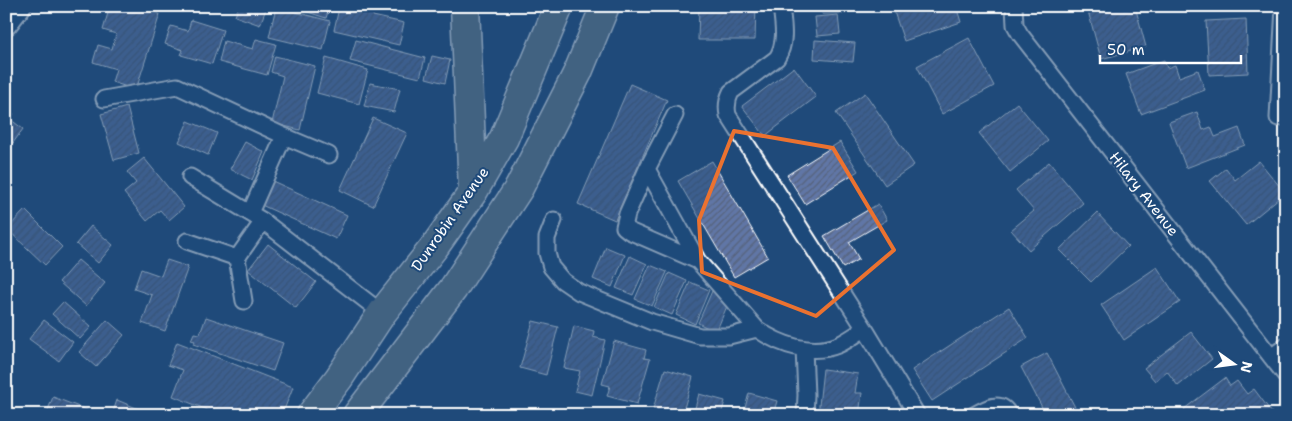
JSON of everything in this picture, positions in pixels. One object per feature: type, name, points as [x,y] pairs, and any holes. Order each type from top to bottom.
[{"type":"highway","points":[[465,6],[473,192]]},
{"type":"highway","name":"Dunrobin Avenue","points":[[310,415],[339,378],[382,313],[435,246],[473,192],[504,138],[559,6]]},
{"type":"highway","points":[[357,415],[453,289],[519,188],[578,72],[605,6]]},
{"type":"main road","points":[[6,24],[20,6]]},
{"type":"street","points":[[781,6],[784,42],[782,51],[771,63],[731,92],[726,107],[728,114],[865,329],[917,415]]},
{"type":"street","name":"Hilary Avenue","points":[[1014,6],[1015,25],[1020,34],[1286,376]]},
{"type":"street","points":[[1278,118],[1284,6]]},
{"type":"street","points":[[104,99],[177,86],[284,136],[329,154]]},
{"type":"street","points":[[675,115],[647,169],[627,214],[624,227],[629,231],[698,261]]},
{"type":"street","points":[[244,301],[236,258],[257,217],[284,136]]},
{"type":"street","points":[[647,169],[698,261],[757,329],[787,344],[804,349],[820,350],[839,345],[865,329]]},
{"type":"street","points":[[190,178],[257,217],[382,313]]},
{"type":"street","points":[[554,220],[547,238],[547,253],[551,267],[563,281],[579,292],[652,322],[700,336],[730,336],[757,329]]},
{"type":"street","points":[[187,241],[236,258]]},
{"type":"street","points":[[1271,357],[1286,346]]},
{"type":"street","points":[[804,349],[805,415]]},
{"type":"street","points":[[974,415],[994,406],[1001,406],[1009,415]]},
{"type":"highlighted area","points":[[734,131],[833,148],[894,250],[816,316],[702,272],[699,220]]},
{"type":"building","points":[[110,6],[136,6],[160,14],[136,90],[112,82],[116,69],[93,62],[98,45],[112,49],[116,34],[103,30]]},
{"type":"building","points":[[239,6],[267,6],[260,25],[235,16]]},
{"type":"building","points":[[289,6],[330,6],[326,18]]},
{"type":"building","points":[[347,6],[375,6],[373,16],[404,23],[399,45],[334,30],[339,8],[346,10]]},
{"type":"building","points":[[699,6],[756,6],[755,40],[698,40]]},
{"type":"building","points":[[822,6],[846,6],[846,13],[822,14]]},
{"type":"building","points":[[892,6],[956,6],[961,22],[904,41]]},
{"type":"building","points":[[1106,6],[1135,6],[1146,47],[1101,59],[1088,11]]},
{"type":"building","points":[[276,7],[330,21],[323,50],[269,37]]},
{"type":"building","points":[[838,15],[840,34],[817,36],[815,17]]},
{"type":"building","points":[[1246,19],[1248,73],[1209,75],[1206,21]]},
{"type":"building","points":[[191,20],[223,30],[212,64],[181,55],[183,50],[165,44],[171,26],[188,31]]},
{"type":"building","points":[[969,38],[994,86],[942,114],[917,66]]},
{"type":"building","points":[[256,39],[276,44],[267,75],[219,62],[224,41],[253,49]]},
{"type":"building","points":[[356,40],[425,58],[420,78],[350,61]]},
{"type":"building","points":[[815,40],[855,43],[853,62],[814,59]]},
{"type":"building","points":[[275,56],[315,66],[300,130],[272,123],[283,76],[271,72]]},
{"type":"building","points":[[432,56],[450,60],[445,83],[426,78]]},
{"type":"building","points":[[326,58],[368,70],[359,104],[317,93]]},
{"type":"building","points":[[1164,60],[1167,68],[1175,65],[1179,77],[1198,70],[1205,90],[1141,114],[1126,74]]},
{"type":"building","points":[[794,67],[816,97],[765,136],[742,106]]},
{"type":"building","points":[[370,83],[400,89],[394,112],[364,106]]},
{"type":"building","points":[[630,84],[667,100],[615,220],[578,204]]},
{"type":"building","points":[[865,93],[914,165],[885,185],[836,113]]},
{"type":"building","points":[[1017,103],[1048,141],[1010,172],[979,133]]},
{"type":"building","points":[[127,107],[139,153],[114,160],[101,114]]},
{"type":"building","points":[[6,108],[14,114],[10,119],[23,129],[13,143],[6,138]]},
{"type":"building","points":[[1197,112],[1203,130],[1211,127],[1215,137],[1239,128],[1245,145],[1186,168],[1169,122]]},
{"type":"building","points":[[373,118],[407,133],[373,206],[340,190]]},
{"type":"building","points":[[188,121],[217,133],[208,155],[179,142]]},
{"type":"building","points":[[245,142],[264,152],[252,180],[230,169]]},
{"type":"building","points":[[840,142],[858,171],[805,204],[787,175]]},
{"type":"building","points":[[144,158],[184,207],[169,220],[160,210],[147,221],[124,193],[136,183],[127,172]]},
{"type":"building","points":[[712,161],[768,257],[734,277],[678,181]]},
{"type":"building","points":[[1259,161],[1285,193],[1246,225],[1210,181],[1226,168],[1235,180]]},
{"type":"building","points":[[1049,162],[1083,203],[1029,250],[1011,230],[1034,211],[1016,190]]},
{"type":"building","points":[[268,179],[347,215],[336,239],[257,203]]},
{"type":"building","points":[[878,204],[887,220],[849,242],[859,259],[843,268],[824,236]]},
{"type":"building","points":[[25,210],[62,247],[45,265],[7,229]]},
{"type":"building","points":[[1097,213],[1128,246],[1091,282],[1059,250]]},
{"type":"building","points":[[91,226],[113,245],[98,263],[76,244]]},
{"type":"building","points":[[268,244],[316,282],[296,308],[248,270]]},
{"type":"building","points":[[606,247],[625,255],[612,287],[593,279]]},
{"type":"building","points":[[630,256],[647,264],[633,295],[616,288]]},
{"type":"building","points":[[78,260],[105,283],[86,306],[59,282]]},
{"type":"building","points":[[167,260],[188,267],[165,331],[142,323],[152,295],[134,289],[141,269],[161,276]]},
{"type":"building","points":[[650,265],[667,272],[652,306],[635,299]]},
{"type":"building","points":[[1157,267],[1180,302],[1124,340],[1101,305]]},
{"type":"building","points":[[669,273],[687,281],[672,315],[654,307]]},
{"type":"building","points":[[690,282],[709,290],[695,324],[676,315]]},
{"type":"building","points":[[712,291],[730,299],[716,332],[698,323]]},
{"type":"building","points":[[63,302],[91,327],[80,339],[52,314]]},
{"type":"building","points":[[1009,307],[1028,338],[932,401],[912,370]]},
{"type":"building","points":[[206,317],[283,343],[273,371],[193,344],[195,341],[191,340],[194,333],[200,334]]},
{"type":"building","points":[[44,320],[73,342],[59,361],[29,339]]},
{"type":"building","points":[[107,320],[124,335],[96,367],[79,352]]},
{"type":"building","points":[[533,321],[558,327],[546,375],[520,368]]},
{"type":"building","points":[[574,326],[594,331],[593,337],[605,340],[592,395],[575,391],[580,371],[564,368]]},
{"type":"building","points":[[1191,332],[1212,359],[1178,386],[1167,371],[1155,381],[1144,368]]},
{"type":"building","points":[[614,341],[646,350],[644,358],[650,359],[637,404],[607,396],[610,386],[602,384]]},
{"type":"building","points":[[177,342],[293,387],[282,415],[220,415],[173,396],[183,370],[168,365]]},
{"type":"building","points":[[1047,353],[1079,415],[1046,415],[1021,367]]},
{"type":"building","points":[[665,369],[693,377],[682,415],[653,409]]},
{"type":"building","points":[[823,369],[858,374],[855,393],[862,393],[859,415],[818,415]]},
{"type":"building","points":[[1225,378],[1230,386],[1237,381],[1247,394],[1254,389],[1272,413],[1270,415],[1189,415],[1184,409]]},
{"type":"building","points":[[749,393],[777,401],[773,415],[743,415]]},
{"type":"building","points":[[699,394],[725,401],[721,415],[693,415]]},
{"type":"building","points":[[53,397],[100,415],[46,415]]},
{"type":"building","points":[[117,400],[146,412],[145,415],[112,415]]}]
